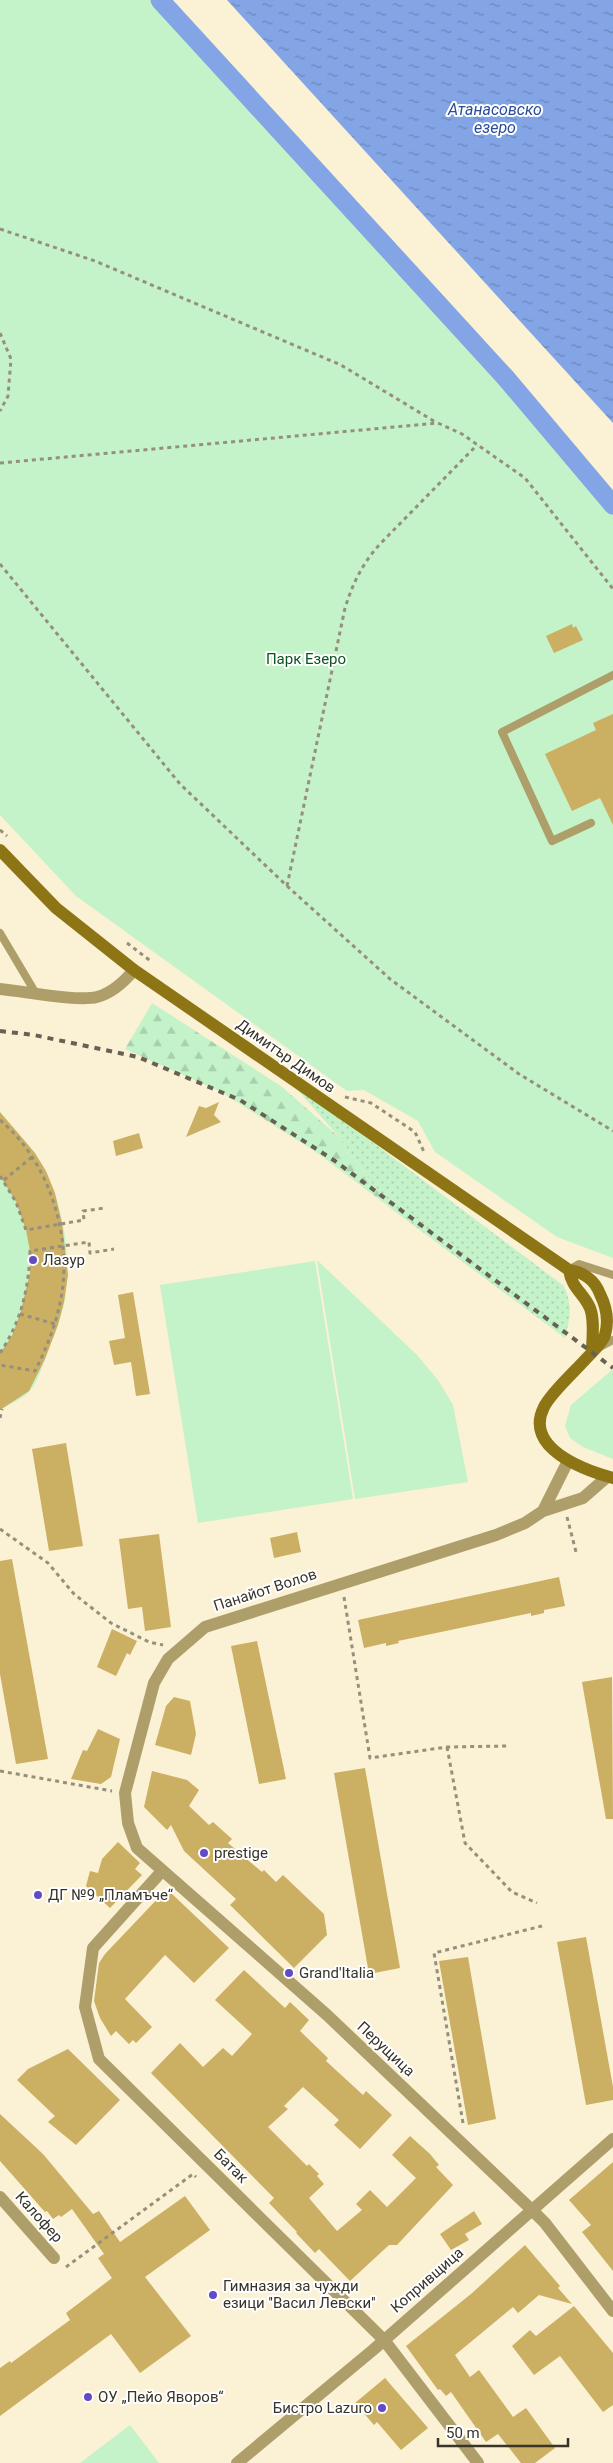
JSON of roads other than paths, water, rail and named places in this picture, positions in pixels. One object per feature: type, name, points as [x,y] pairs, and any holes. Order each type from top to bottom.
[{"type":"main road","name":"Димитър Димов","points":[[0,850],[56,908],[134,970],[569,1270]]},
{"type":"main road","points":[[569,1270],[571,1283],[583,1296],[590,1309],[592,1352],[544,1407],[540,1423],[544,1438],[552,1450],[568,1461],[610,1478]]},
{"type":"street","points":[[0,989],[81,999],[97,997],[123,983],[134,970]]},
{"type":"street","points":[[544,1511],[568,1461]]},
{"type":"street","name":"Панайот Волов","points":[[128,1823],[125,1793],[154,1683],[168,1659],[205,1627],[341,1582],[496,1535],[525,1523],[544,1511],[584,1498],[610,1478]]},
{"type":"street","name":"Перущица","points":[[128,1823],[137,1848],[327,2015],[532,2210],[613,2311]]},
{"type":"street","name":"Батак","points":[[162,1871],[94,1948],[85,2007],[99,2059],[384,2340],[478,2463]]},
{"type":"street","name":"Копривщица","points":[[237,2463],[384,2340],[613,2139]]},
{"type":"street","name":"Калофер","points":[[0,2197],[54,2258]]},
{"type":"lane","points":[[591,823],[552,841],[502,732],[613,675]]},
{"type":"lane","points":[[0,932],[35,992]]},
{"type":"lane","points":[[569,1270],[579,1264],[613,1275]]},
{"type":"lane","points":[[592,1352],[613,1340]]},
{"type":"water","name":"Атанасовско езеро","points":[[227,0],[613,0],[613,423]]},
{"type":"waterway","points":[[160,0],[505,377],[613,505]]},
{"type":"railway","points":[[0,1031],[34,1035],[138,1057],[240,1100],[335,1161],[613,1368]]},
{"type":"place","name":"Лазур","points":[[33,1260]]},
{"type":"place","name":"prestige","points":[[204,1853]]},
{"type":"place","name":"ДГ №9 „Пламъче“","points":[[38,1895]]},
{"type":"place","name":"Grand'Italia","points":[[289,1973]]},
{"type":"place","name":"Гимназия за чужди езици ''Васил Левски''","points":[[213,2295]]},
{"type":"place","name":"ОУ „Пейо Яворов“","points":[[88,2397]]},
{"type":"place","name":"Бистро Lazuro","points":[[382,2408]]},
{"type":"park label","name":"Парк Езеро","points":[[306,659]]}]
